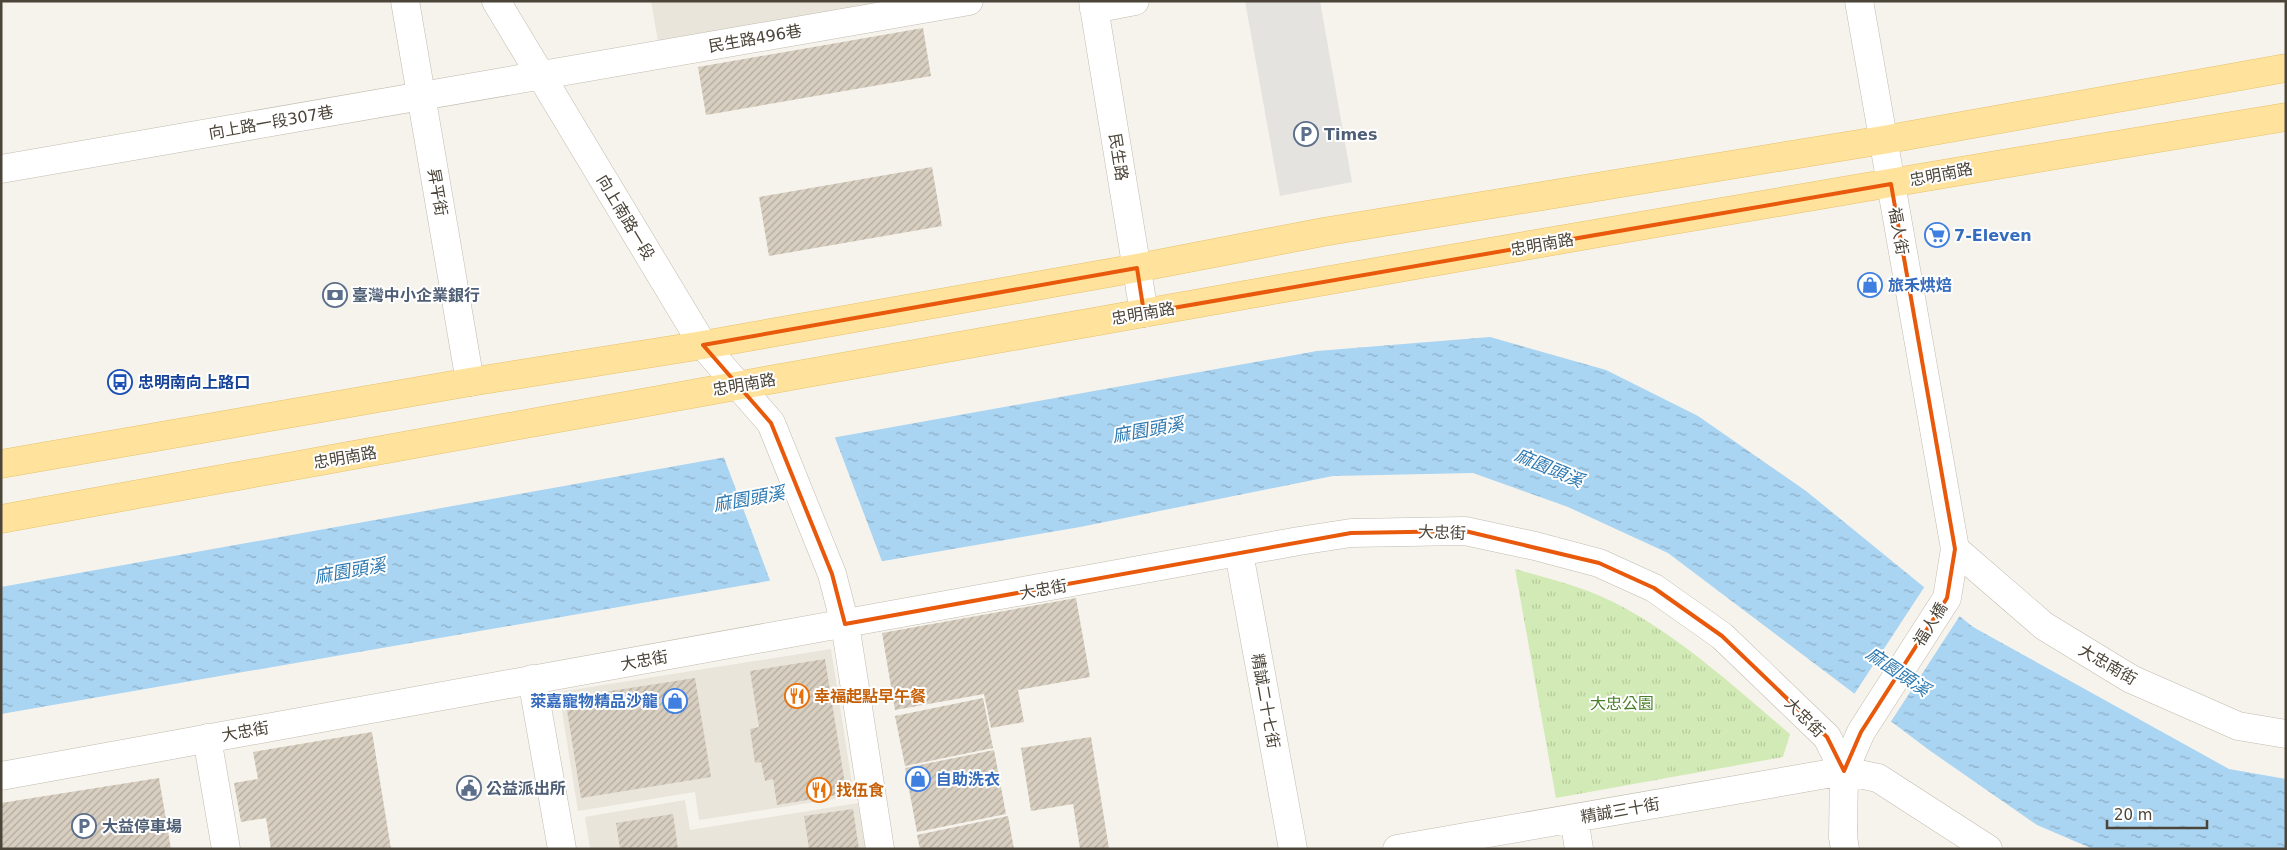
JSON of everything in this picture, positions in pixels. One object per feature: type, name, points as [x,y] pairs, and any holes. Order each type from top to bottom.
[{"type":"main road","points":[[1,464],[470,382],[703,345],[1137,268],[1323,232],[1883,140],[2286,68]]},
{"type":"main road","name":"忠明南路","points":[[1,519],[1144,313],[1891,184],[1956,171],[2286,117]]},
{"type":"street","name":"昇平街","points":[[405,1],[470,382]]},
{"type":"street","name":"向上南路一段","points":[[496,1],[703,345],[770,423],[832,574],[845,624]]},
{"type":"street","name":"民生路496巷","points":[[541,75],[969,1]]},
{"type":"street","points":[[1093,5],[1135,1]]},
{"type":"street","name":"福人街","points":[[1859,1],[1955,549]]},
{"type":"street","name":"民生路","points":[[1093,5],[1144,313]]},
{"type":"street","name":"向上路一段307巷","points":[[1,169],[541,75]]},
{"type":"street","name":"大忠街","points":[[1,776],[1351,533],[1408,530],[1465,531],[1535,546],[1599,563],[1654,588],[1722,636],[1827,737],[1844,771]]},
{"type":"street","name":"福人橋","points":[[1844,771],[1861,732],[1947,598],[1955,549]]},
{"type":"street","name":"大忠南街","points":[[1955,549],[2044,626],[2131,679],[2238,726],[2286,734]]},
{"type":"street","name":"精誠二十七街","points":[[1239,553],[1293,849]]},
{"type":"street","points":[[845,624],[880,849]]},
{"type":"street","points":[[532,679],[562,849]]},
{"type":"street","points":[[207,738],[226,849]]},
{"type":"street","points":[[1845,849],[1843,837],[1844,771],[1878,778],[1988,849]]},
{"type":"street","name":"精誠三十街","points":[[1397,849],[1844,771]]},
{"type":"street","points":[[1574,818],[1579,849]]},
{"type":"highlighted area","points":[[1891,184],[1955,549],[1947,598],[1861,732],[1844,771],[1827,737],[1722,636],[1654,588],[1599,563],[1465,531],[1351,533],[845,624],[832,574],[771,423],[703,345],[1137,268],[1144,313]]},
{"type":"shaded area","points":[[651,1],[889,1],[658,41]]},
{"type":"shaded area","name":"Times","points":[[1245,1],[1320,1],[1352,182],[1280,196]]},
{"type":"shaded area","points":[[831,649],[854,796],[699,820],[695,792],[578,811],[559,692]]},
{"type":"shaded area","points":[[685,800],[690,830],[858,803],[866,849],[590,849],[585,817]]},
{"type":"green space","name":"大忠公園","points":[[1515,569],[1588,591],[1615,603],[1668,635],[1719,674],[1790,734],[1783,757],[1556,798]]},
{"type":"water","name":"麻園頭溪","points":[[1490,337],[1606,370],[1698,416],[1806,491],[1973,627],[2229,769],[2286,779],[2286,849],[2093,849],[2037,825],[1929,750],[1668,553],[1568,507],[1473,473],[1333,476],[1080,527],[1,714],[1,587],[1317,351]]},
{"type":"pier","points":[[834,435],[883,564],[771,583],[723,455]]},
{"type":"pier","points":[[1925,586],[1961,614],[1890,723],[1853,696]]},
{"type":"building","points":[[923,28],[931,76],[706,115],[698,67]]},
{"type":"building","points":[[932,167],[942,226],[769,256],[759,197]]},
{"type":"building","points":[[1076,598],[1090,677],[1018,690],[1024,722],[991,728],[984,694],[895,710],[882,633]]},
{"type":"building","points":[[825,659],[845,784],[836,786],[837,795],[777,805],[773,779],[765,781],[761,762],[755,763],[750,729],[759,727],[750,671]]},
{"type":"building","points":[[695,678],[711,777],[581,798],[565,698]]},
{"type":"building","points":[[983,698],[993,748],[905,766],[895,716]]},
{"type":"building","points":[[372,732],[391,849],[271,849],[266,818],[241,822],[234,783],[258,779],[253,752]]},
{"type":"building","points":[[1091,737],[1109,849],[1080,849],[1073,804],[1031,811],[1021,748]]},
{"type":"building","points":[[994,750],[1006,814],[917,832],[905,768]]},
{"type":"building","name":"大益停車場","points":[[159,778],[171,849],[1,849],[1,803]]},
{"type":"building","points":[[853,809],[859,849],[809,849],[804,816]]},
{"type":"building","points":[[673,814],[678,849],[620,849],[616,823]]},
{"type":"building","points":[[1008,816],[1014,849],[920,849],[917,835]]},
{"type":"place","name":"Times","points":[[1306,134]]},
{"type":"place","name":"7-Eleven","points":[[1937,235]]},
{"type":"place","name":"旅禾烘焙","points":[[1870,285]]},
{"type":"place","name":"臺灣中小企業銀行","points":[[335,295]]},
{"type":"place","name":"忠明南向上路口","points":[[120,382]]},
{"type":"place","name":"幸福起點早午餐","points":[[797,696]]},
{"type":"place","name":"萊嘉寵物精品沙龍","points":[[675,701]]},
{"type":"place","name":"自助洗衣","points":[[918,779]]},
{"type":"place","name":"公益派出所","points":[[469,788]]},
{"type":"place","name":"找伍食","points":[[819,790]]},
{"type":"place","name":"大益停車場","points":[[84,826]]}]
